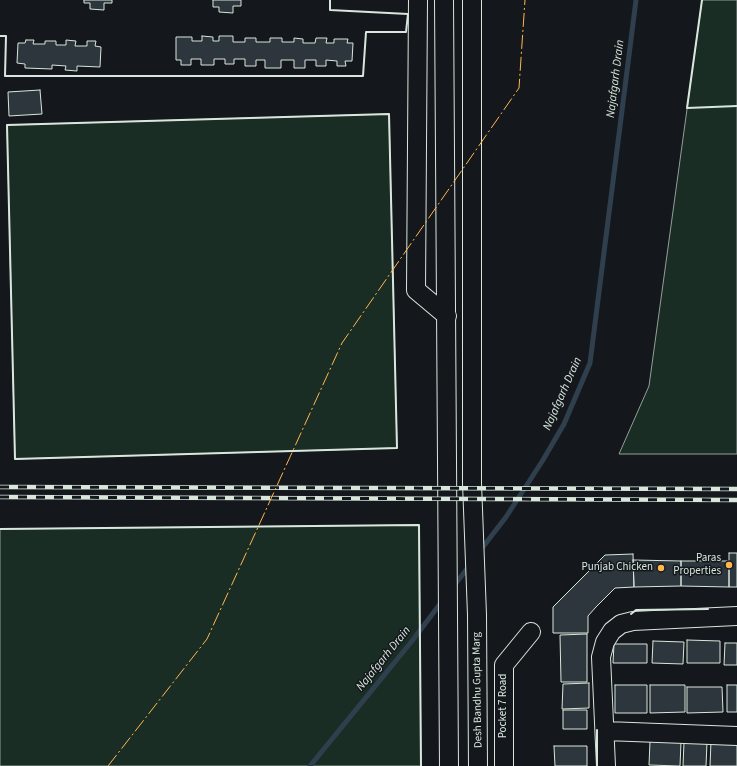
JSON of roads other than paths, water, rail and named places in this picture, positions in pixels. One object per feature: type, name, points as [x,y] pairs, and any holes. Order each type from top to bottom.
[{"type":"street","points":[[418,0],[416,290],[447,316]]},
{"type":"street","points":[[444,0],[449,766]]},
{"type":"street","name":"Desh Bandhu Gupta Marg","points":[[472,0],[472,483],[477,615],[478,766]]},
{"type":"street","points":[[606,766],[606,731],[601,657],[604,642],[612,631],[620,624],[633,620],[737,616]]},
{"type":"street","name":"Pocket 7 Road","points":[[504,766],[504,665],[531,632]]},
{"type":"street","points":[[606,731],[737,736]]},
{"type":"waterway","name":"Najafgarh Drain","points":[[479,552],[506,517],[543,460],[564,424],[590,363],[636,0]]},
{"type":"waterway","name":"Najafgarh Drain","points":[[453,587],[470,565]]},
{"type":"waterway","name":"Najafgarh Drain","points":[[310,766],[412,641],[443,600]]},
{"type":"railway","points":[[0,487],[737,489]]},
{"type":"railway","points":[[0,497],[737,500]]},
{"type":"place","name":"Paras Properties","points":[[729,565]]},
{"type":"place","name":"Punjab Chicken","points":[[661,568]]}]
